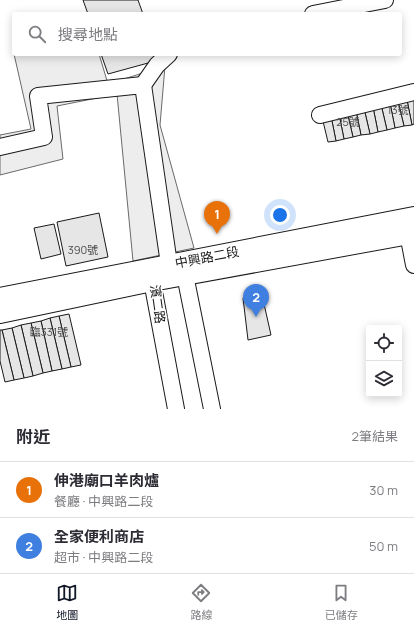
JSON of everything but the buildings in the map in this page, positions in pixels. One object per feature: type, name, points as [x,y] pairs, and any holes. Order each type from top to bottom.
[{"type":"main road","name":"中興路二段","points":[[0,298],[169,264],[410,226]]},
{"type":"main road","name":"中興路二段","points":[[0,313],[185,275],[410,226]]},
{"type":"street","points":[[323,12],[385,0]]},
{"type":"street","points":[[167,56],[143,85],[169,264]]},
{"type":"street","points":[[0,147],[44,137],[38,96],[143,85]]},
{"type":"street","points":[[320,114],[414,92]]},
{"type":"street","points":[[410,226],[414,265]]},
{"type":"street","name":"濱二路","points":[[176,409],[152,282],[169,264],[185,275]]},
{"type":"street","points":[[185,275],[212,409]]},
{"type":"shaded area","points":[[14,56],[100,56],[108,84],[165,66],[160,125],[194,248],[133,261],[117,94],[57,106],[63,159],[0,175],[0,135],[31,129]]},
{"type":"place","name":"伸港廟口羊肉爐","points":[[217,234]]},
{"type":"place","name":"全家便利商店","points":[[256,317]]}]
